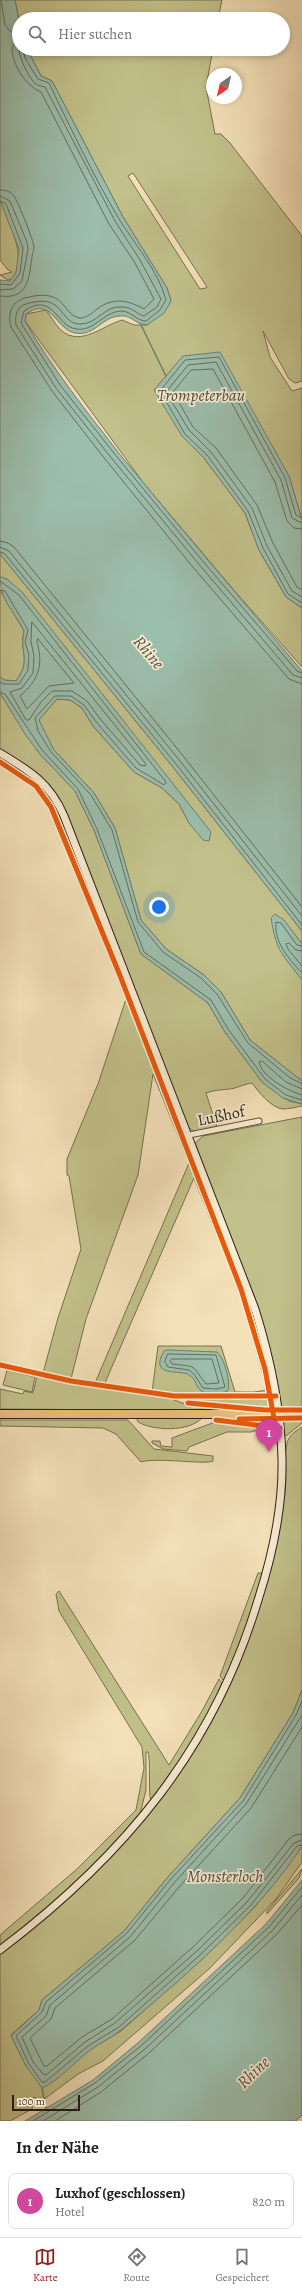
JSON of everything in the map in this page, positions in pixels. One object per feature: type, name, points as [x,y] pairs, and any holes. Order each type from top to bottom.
[{"type":"main road","points":[[0,1414],[302,1414]]},
{"type":"street","points":[[0,753],[40,779],[50,789],[60,806],[249,1292],[271,1370],[279,1415],[282,1458],[279,1510],[272,1551],[242,1650],[219,1702],[187,1759],[144,1815],[117,1844],[69,1893],[32,1926],[0,1950]]},
{"type":"street","name":"Lußhof","points":[[189,1136],[259,1121]]},
{"type":"shaded area","points":[[15,0],[222,0],[219,12],[17,12]]},
{"type":"shaded area","points":[[31,56],[212,56],[210,68],[206,68],[206,104],[209,104],[215,134],[221,134],[230,143],[302,236],[302,381],[295,383],[289,379],[263,331],[270,357],[292,391],[302,388],[302,520],[289,476],[182,436],[204,458],[245,513],[259,550],[286,597],[302,608],[302,667],[238,595],[145,485],[25,321],[26,314],[46,310],[57,326],[65,333],[72,336],[89,335],[122,320],[134,325],[147,325],[171,301],[167,288],[123,217],[52,81],[41,76]],"holes":[[[133,173],[207,287],[200,289],[128,176]]]},
{"type":"shaded area","points":[[0,200],[12,228],[18,250],[17,269],[13,278],[8,280],[0,275],[12,272],[7,269],[0,260]]},
{"type":"shaded area","points":[[0,554],[173,767],[302,931],[302,944],[295,935],[302,980],[302,1081],[250,1040],[221,992],[204,975],[166,949],[141,920],[115,828],[94,793],[54,750],[38,720],[57,699],[70,700],[82,708],[93,726],[134,772],[162,788],[179,804],[189,823],[209,840],[7,579],[0,577]]},
{"type":"shaded area","points":[[0,590],[24,631],[24,661],[21,673],[16,681],[4,680],[0,677]]},
{"type":"shaded area","points":[[0,693],[39,753],[75,791],[94,830],[141,954],[208,1003],[225,1032],[262,1082],[289,1101],[302,1104],[302,1106],[285,1109],[278,1108],[265,1099],[252,1083],[231,1089],[206,1093],[217,1127],[196,1132],[187,1127],[60,803],[0,750]]},
{"type":"shaded area","points":[[0,756],[38,780],[58,810],[133,999],[131,1002],[51,802],[38,787],[0,760]]},
{"type":"shaded area","points":[[126,999],[237,1282],[255,1337],[269,1389],[267,1393],[231,1394],[222,1389],[222,1391],[228,1395],[181,1395],[152,1392],[158,1346],[221,1346],[235,1392],[255,1392],[267,1390],[242,1299],[194,1178],[104,1385],[95,1383],[189,1163],[153,1074],[138,1175],[86,1319],[71,1379],[43,1373],[58,1318],[81,1249],[69,1176],[67,1175],[67,1159],[98,1084]]},
{"type":"shaded area","points":[[135,1003],[247,1293],[263,1346],[271,1388],[241,1289],[132,1008]]},
{"type":"shaded area","points":[[302,1117],[302,1423],[286,1436],[283,1434],[254,1299],[195,1143],[203,1136]]},
{"type":"shaded area","points":[[7,1370],[35,1377],[32,1392],[3,1385]]},
{"type":"shaded area","points":[[37,1376],[103,1388],[167,1397],[182,1403],[258,1411],[0,1409],[0,1389],[23,1394],[24,1391],[33,1393]]},
{"type":"shaded area","points":[[179,1398],[270,1398],[273,1409],[263,1410],[196,1403]]},
{"type":"shaded area","points":[[136,1417],[202,1418],[189,1426],[171,1429],[145,1425],[138,1422]]},
{"type":"shaded area","points":[[274,1419],[275,1426],[271,1427],[221,1420]]},
{"type":"shaded area","points":[[0,1420],[128,1420],[154,1449],[213,1456],[213,1461],[201,1462],[158,1460],[141,1462],[116,1434],[103,1428],[0,1426]]},
{"type":"shaded area","points":[[215,1422],[261,1429],[251,1432],[227,1432],[189,1447],[187,1451],[163,1449],[152,1443],[152,1441],[160,1441],[161,1446],[172,1447],[172,1438]]},
{"type":"shaded area","points":[[302,1427],[302,1690],[293,1713],[240,1798],[167,1878],[124,1931],[42,2000],[39,2010],[11,2035],[26,2066],[45,2087],[91,2049],[121,2031],[204,1957],[254,1908],[302,1846],[302,1862],[276,1899],[210,1968],[103,2061],[78,2074],[39,2103],[35,2097],[33,2098],[32,2109],[10,2121],[0,2121],[0,1954],[62,1901],[123,1840],[147,1814],[168,1787],[188,1760],[205,1732],[222,1701],[236,1669],[262,1600],[275,1547],[286,1487],[287,1443],[291,1435]]},
{"type":"shaded area","points":[[258,1573],[263,1573],[254,1606],[226,1681],[220,1676]]},
{"type":"shaded area","points":[[59,1591],[169,1765],[202,1711],[219,1679],[222,1683],[201,1730],[151,1800],[149,1757],[148,1752],[146,1752],[146,1790],[140,1814],[97,1862],[61,1897],[0,1947],[0,1935],[77,1869],[136,1810],[144,1768],[142,1747],[59,1611],[56,1594]]},
{"type":"shaded area","points":[[302,1869],[299,1878],[267,1914],[267,1911]]},
{"type":"water","name":"Rhine","points":[[0,0],[15,0],[17,12],[12,12],[12,56],[31,56],[41,76],[52,81],[123,217],[167,288],[171,301],[164,313],[147,325],[139,323],[127,316],[119,316],[113,317],[88,332],[75,333],[63,326],[48,311],[42,309],[35,309],[26,314],[25,321],[59,374],[122,457],[302,671],[302,931],[173,767],[0,554],[0,280],[10,281],[16,272],[19,249],[0,200]]},
{"type":"water","name":"Trompeterbau","points":[[220,352],[289,476],[302,520],[302,608],[286,597],[259,550],[245,513],[204,458],[182,436],[154,390],[183,356]]},
{"type":"water","points":[[0,577],[7,579],[22,592],[211,832],[209,841],[203,840],[189,823],[179,804],[162,788],[134,772],[93,726],[82,708],[70,700],[57,699],[39,720],[54,750],[94,793],[115,828],[141,920],[166,949],[204,975],[221,992],[250,1040],[302,1081],[302,1104],[283,1098],[262,1082],[225,1032],[208,1003],[141,954],[94,830],[75,791],[39,753],[25,734],[0,693],[0,677],[4,680],[16,681],[21,673],[24,661],[24,631],[2,593]]},
{"type":"water","points":[[275,914],[284,920],[302,944],[302,980],[285,958],[278,946],[271,918]]},
{"type":"water","points":[[164,1351],[217,1352],[222,1359],[226,1370],[229,1382],[228,1390],[221,1393],[203,1392],[194,1380],[187,1374],[162,1369],[160,1359]]},
{"type":"water","name":"Monsterloch","points":[[302,1690],[302,1846],[264,1896],[219,1944],[118,2032],[93,2048],[60,2076],[42,2088],[26,2066],[11,2036],[39,2010],[42,2000],[124,1931],[167,1878],[240,1798],[293,1713]]},
{"type":"water","name":"Rhine","points":[[302,1880],[302,2115],[296,2121],[25,2121],[93,2080],[139,2042],[266,1924]]},
{"type":"waterway","points":[[141,325],[166,376]]},
{"type":"waterway","points":[[42,2088],[44,2099]]},
{"type":"cycle path","points":[[0,762],[36,786],[51,807],[119,973],[241,1289],[265,1369],[276,1429]]},
{"type":"cycle path","points":[[0,1365],[71,1381],[174,1396],[276,1396]]},
{"type":"cycle path","points":[[188,1403],[265,1410],[302,1410]]},
{"type":"cycle path","points":[[239,1419],[302,1418]]},
{"type":"cycle path","points":[[216,1420],[280,1428]]},
{"type":"place","name":"Luxhof (geschlossen)","points":[[269,1452]]}]
